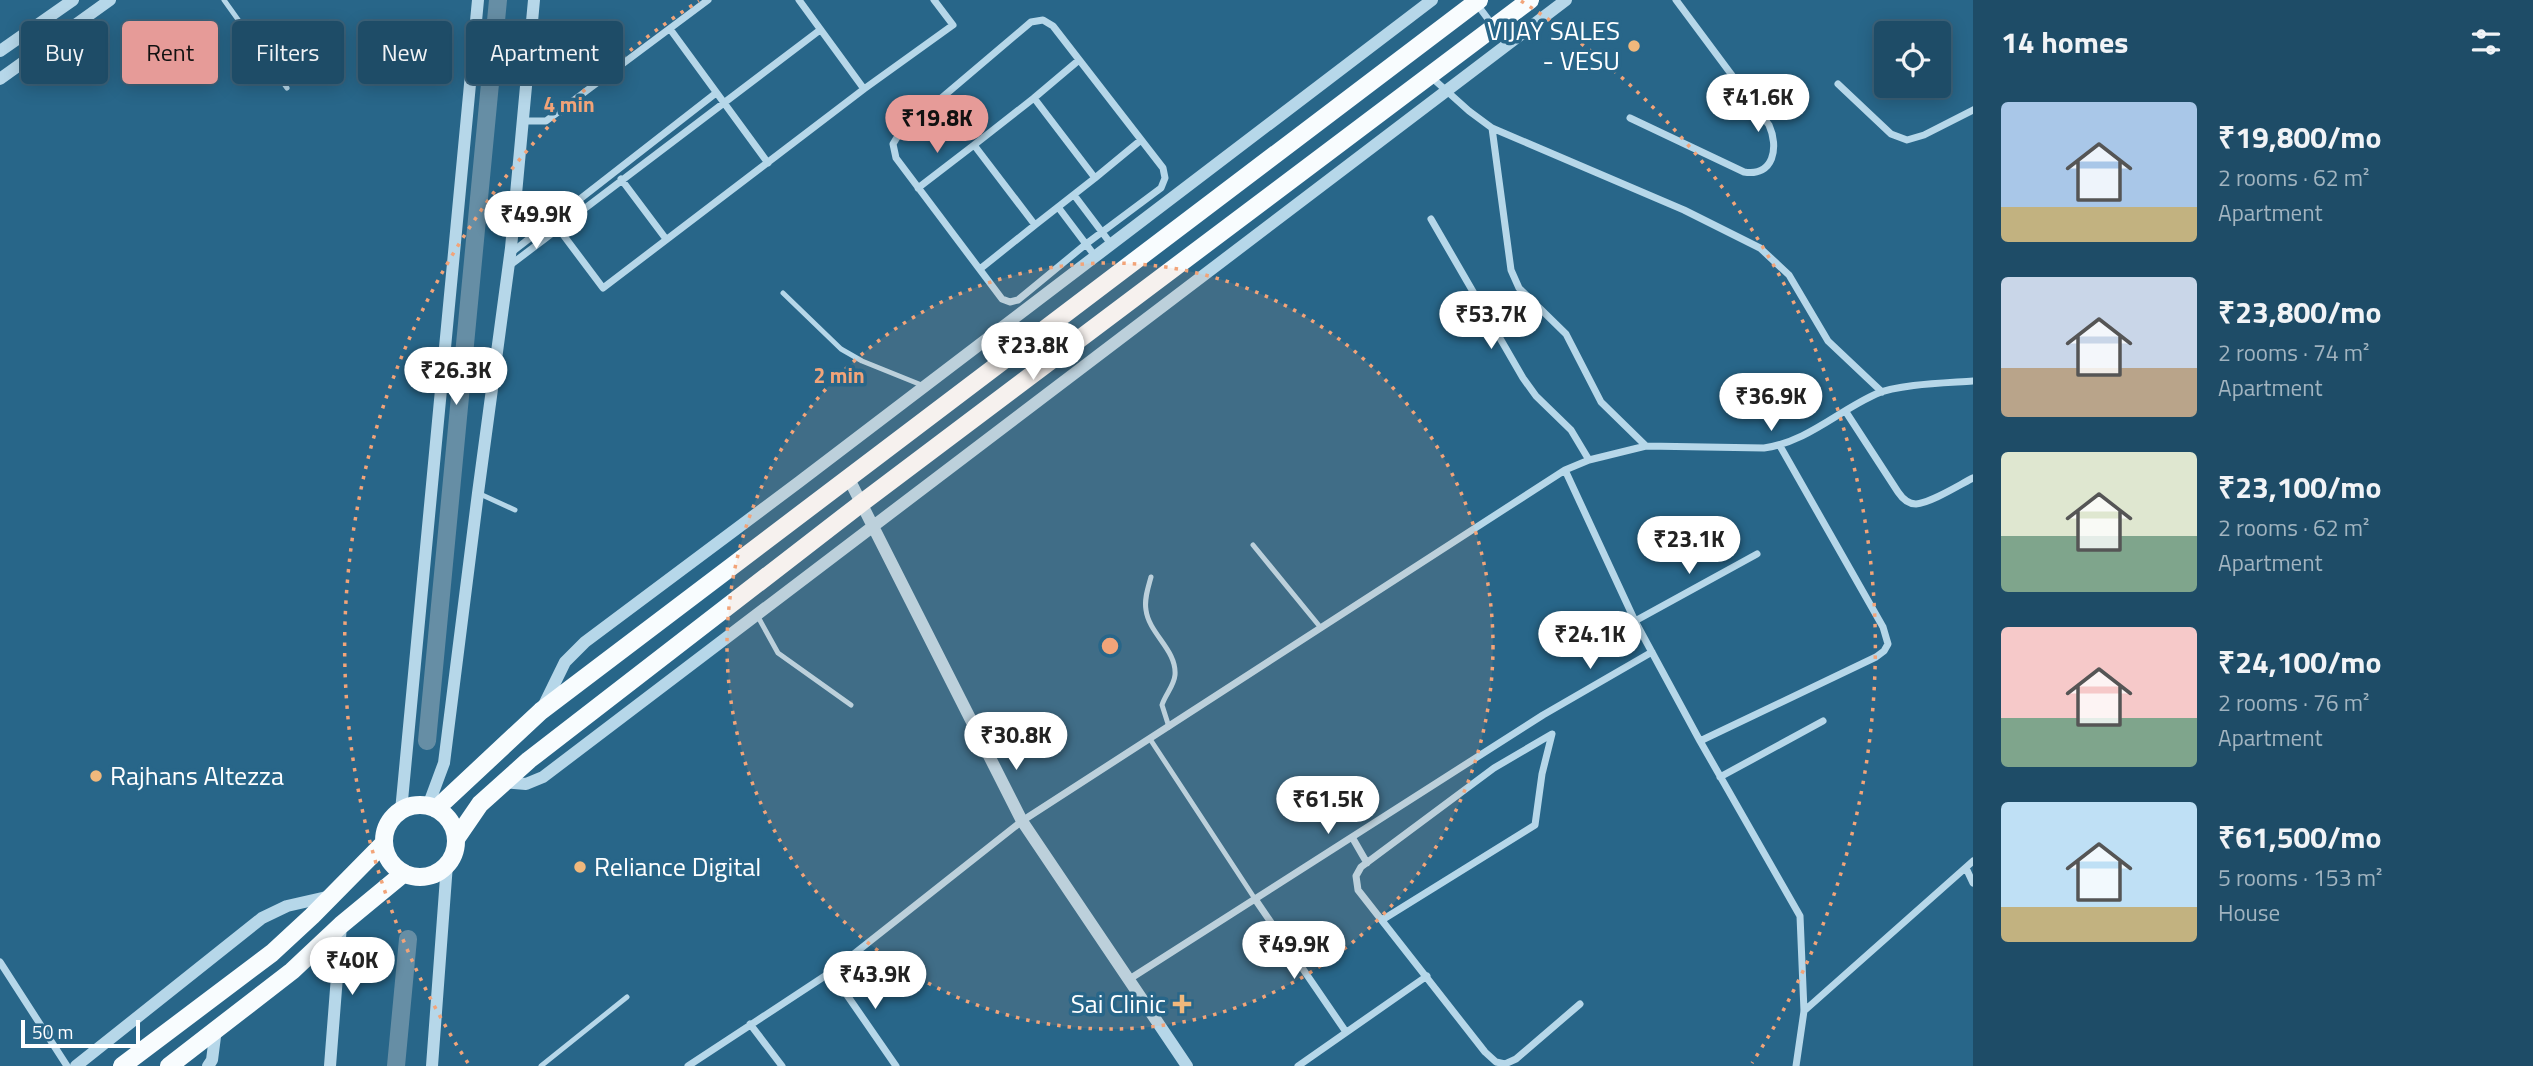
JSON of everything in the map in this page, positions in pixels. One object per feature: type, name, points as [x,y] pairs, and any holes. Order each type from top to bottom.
[{"type":"main road","points":[[384,843],[390,860],[404,873],[422,876],[447,864],[452,857],[456,839],[480,804],[529,760],[863,502],[1530,0]]},
{"type":"main road","points":[[432,808],[541,711],[1476,1]]},
{"type":"main road","points":[[122,1066],[272,953],[384,843],[388,825],[401,811],[409,807],[432,808],[450,821],[456,839]]},
{"type":"main road","points":[[169,1066],[292,971],[341,925],[404,873]]},
{"type":"street","points":[[0,51],[73,0]]},
{"type":"street","points":[[0,79],[110,0]]},
{"type":"street","points":[[401,811],[478,0]]},
{"type":"street","points":[[432,808],[444,763],[510,259],[534,0]]},
{"type":"street","points":[[524,121],[546,121],[708,0]]},
{"type":"street","points":[[799,0],[864,89]]},
{"type":"street","points":[[558,228],[603,288],[864,89],[953,25],[934,0]]},
{"type":"street","points":[[541,711],[565,662],[585,642],[1432,0]]},
{"type":"street","points":[[504,782],[527,785],[543,777],[1566,0]]},
{"type":"street","points":[[1630,118],[1744,172],[1762,170],[1772,156],[1775,144],[1769,125],[1676,0]]},
{"type":"street","points":[[1476,1],[1494,27]]},
{"type":"street","points":[[1043,20],[1053,26],[1079,60],[1163,168],[1166,178],[1161,188],[1101,232],[1018,300],[1010,302],[1002,299],[918,188],[896,158],[893,145],[899,134],[1031,22],[1043,20]]},
{"type":"street","points":[[670,29],[768,163]]},
{"type":"street","points":[[510,259],[550,234],[820,30]]},
{"type":"street","points":[[918,188],[1079,60]]},
{"type":"street","points":[[1430,75],[1492,128],[1691,213],[1760,248],[1788,275],[1828,341],[1882,392]]},
{"type":"street","points":[[1838,84],[1899,139],[1907,140],[1924,135],[1973,110]]},
{"type":"street","points":[[510,259],[544,227],[716,93]]},
{"type":"street","points":[[1034,98],[1095,178]]},
{"type":"street","points":[[1492,128],[1511,270],[1515,280],[1524,293],[1566,334],[1601,402],[1646,446]]},
{"type":"street","points":[[980,269],[1142,140]]},
{"type":"street","points":[[974,145],[1035,225]]},
{"type":"street","points":[[621,179],[666,239]]},
{"type":"street","points":[[1074,195],[1111,244]]},
{"type":"street","points":[[1058,207],[1095,256]]},
{"type":"street","points":[[1431,219],[1523,378],[1536,396],[1571,430],[1589,460]]},
{"type":"street","points":[[688,1066],[831,972],[1022,821],[1565,470],[1589,460],[1646,446],[1780,446],[1804,436],[1882,392],[1973,381]]},
{"type":"street","points":[[1846,412],[1908,503],[1926,501],[1973,478]]},
{"type":"street","points":[[1700,741],[1876,657],[1888,644],[1884,627],[1780,446]]},
{"type":"street","points":[[1565,470],[1651,652],[1800,916],[1804,1011],[1796,1066]]},
{"type":"street","points":[[848,477],[863,502],[1022,821],[1187,1066]]},
{"type":"street","points":[[1635,621],[1757,554]]},
{"type":"street","points":[[1128,980],[1542,715],[1651,652]]},
{"type":"street","points":[[1720,777],[1823,722]]},
{"type":"street","points":[[1382,920],[1535,825],[1542,774],[1552,734],[1494,768],[1367,863],[1356,876],[1358,890],[1485,1052],[1496,1062],[1505,1064],[1516,1059],[1580,1004]]},
{"type":"street","points":[[1352,837],[1367,863]]},
{"type":"street","points":[[1804,1011],[1973,861]]},
{"type":"street","points":[[432,1066],[447,864]]},
{"type":"street","points":[[1966,868],[1973,883]]},
{"type":"street","points":[[76,1066],[274,910],[332,896]]},
{"type":"street","points":[[1255,899],[1346,1032]]},
{"type":"street","points":[[330,1066],[341,925]]},
{"type":"street","points":[[0,962],[67,1066]]},
{"type":"street","points":[[831,972],[896,1066]]},
{"type":"street","points":[[1298,1066],[1427,976]]},
{"type":"street","points":[[750,1024],[782,1066]]},
{"type":"street","points":[[208,1066],[212,1060],[216,1029]]},
{"type":"lane","points":[[224,0],[287,88]]},
{"type":"lane","points":[[783,293],[841,349],[862,361],[924,386]]},
{"type":"lane","points":[[478,492],[515,510]]},
{"type":"lane","points":[[1253,545],[1321,628]]},
{"type":"lane","points":[[1151,577],[1145,601],[1148,619],[1175,664],[1175,680],[1161,705],[1168,727]]},
{"type":"lane","points":[[757,615],[778,653],[851,705]]},
{"type":"lane","points":[[1150,739],[1255,899]]},
{"type":"lane","points":[[541,1066],[627,997]]},
{"type":"waterway","points":[[427,741],[498,0]]},
{"type":"waterway","points":[[396,1066],[408,939]]},
{"type":"place","name":"VIJAY SALES - VESU","points":[[1634,46]]},
{"type":"place","name":"Rajhans Altezza","points":[[96,776]]},
{"type":"place","name":"Reliance Digital","points":[[580,867]]},
{"type":"place","name":"Sai Clinic","points":[[1182,1004]]}]
